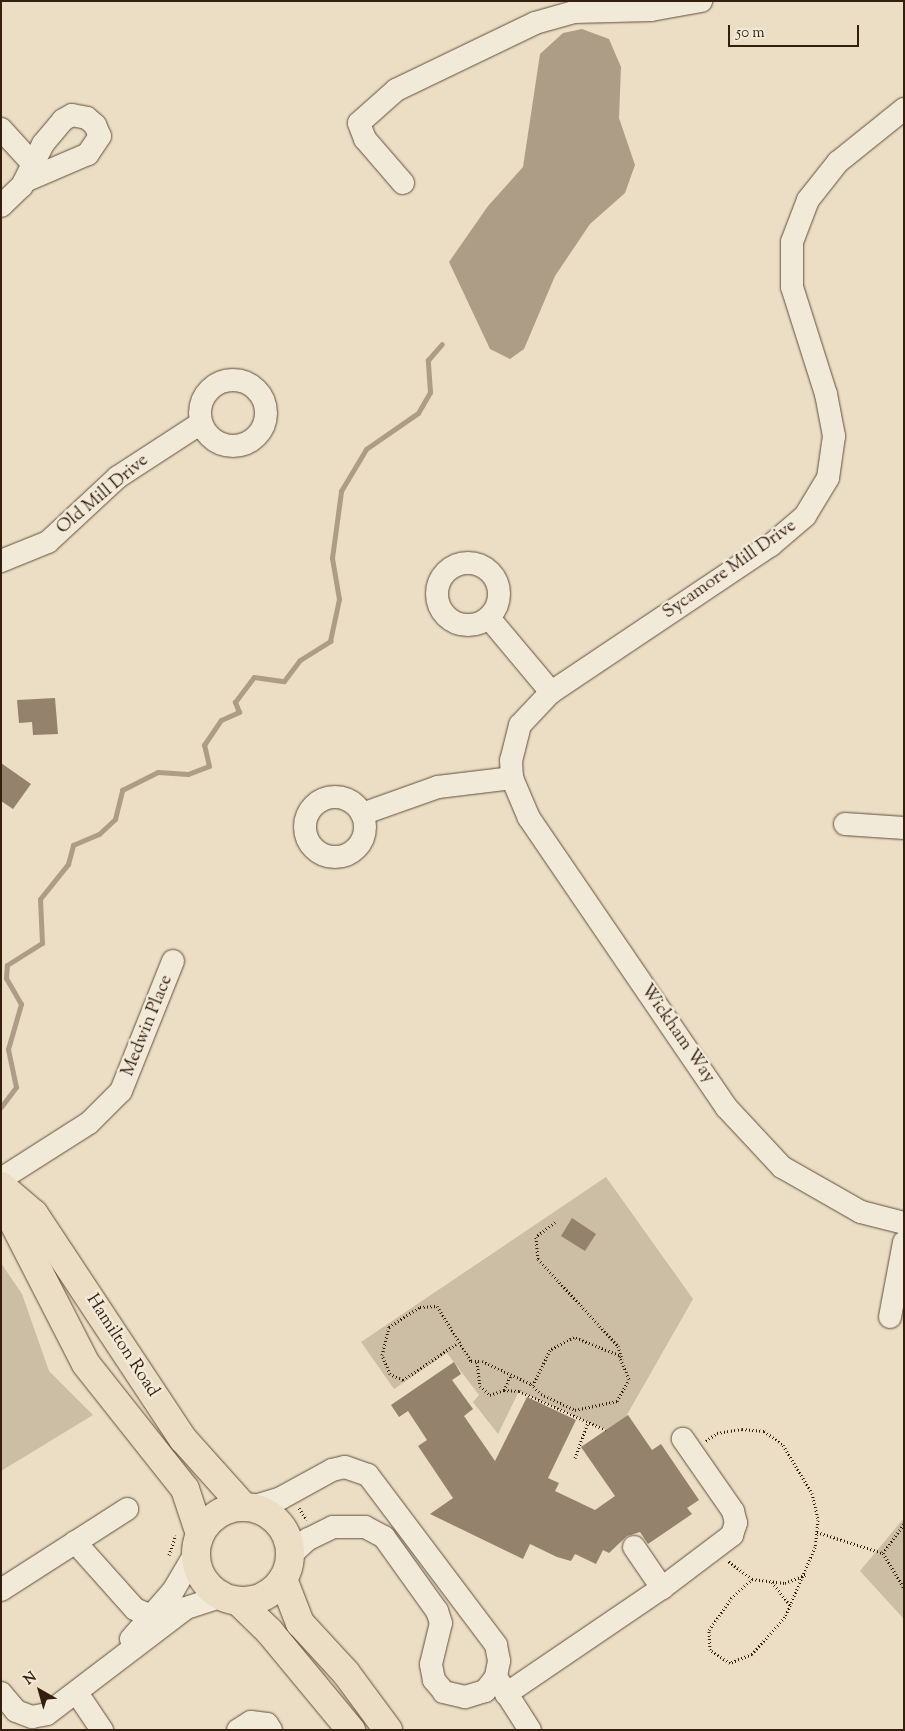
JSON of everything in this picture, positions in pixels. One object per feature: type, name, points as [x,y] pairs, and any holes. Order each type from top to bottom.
[{"type":"main road","name":"Hamilton Road","points":[[1,1186],[34,1214],[183,1438],[248,1507]]},
{"type":"main road","name":"Hamilton Road","points":[[1,1198],[86,1364],[185,1489],[198,1543]]},
{"type":"main road","points":[[351,1730],[270,1631],[231,1598],[203,1578],[198,1543],[218,1514],[248,1507],[276,1520],[284,1530],[286,1567],[300,1623],[346,1673],[388,1730]]},
{"type":"main road","points":[[231,1598],[264,1596],[286,1567]]},
{"type":"street","points":[[403,183],[365,139],[359,123],[396,90],[535,23],[574,12],[651,10],[700,1]]},
{"type":"street","name":"Sycamore Mill Drive","points":[[512,778],[511,760],[520,725],[551,692],[771,545],[805,516],[828,478],[834,436],[826,394],[792,287],[792,242],[808,200],[838,162],[904,109]]},
{"type":"street","points":[[1,129],[30,173],[1,206]]},
{"type":"street","name":"Old Mill Drive","points":[[1,561],[48,542],[118,477],[201,424]]},
{"type":"street","points":[[488,618],[551,692]]},
{"type":"street","points":[[362,814],[438,787],[512,778]]},
{"type":"street","name":"Wickham Way","points":[[512,778],[529,818],[726,1107],[782,1167],[862,1212],[904,1223]]},
{"type":"street","points":[[845,824],[904,828]]},
{"type":"street","name":"Medwin Place","points":[[1,1179],[89,1123],[121,1092],[173,961]]},
{"type":"street","points":[[890,1317],[904,1242]]},
{"type":"street","points":[[286,1567],[308,1539],[333,1526],[365,1527],[384,1536],[437,1611],[441,1623],[431,1664],[434,1680],[444,1692],[465,1697],[485,1691],[501,1685],[662,1588],[713,1552],[732,1535],[736,1522],[687,1446]]},
{"type":"street","points":[[248,1507],[281,1498],[332,1470],[345,1467],[368,1475],[496,1645],[501,1685],[530,1730]]},
{"type":"street","points":[[1,1590],[127,1509]]},
{"type":"street","points":[[75,1542],[136,1609],[151,1616]]},
{"type":"street","points":[[77,1693],[151,1616],[181,1580],[198,1543]]},
{"type":"street","points":[[634,1547],[662,1588]]},
{"type":"street","points":[[1,1693],[16,1711],[32,1717],[47,1714],[186,1608],[231,1598]]},
{"type":"street","points":[[77,1693],[102,1730]]},
{"type":"path","points":[[456,1344],[403,1380],[390,1374],[382,1355],[389,1327],[428,1305],[441,1310],[456,1344],[471,1361],[533,1385],[574,1410],[610,1404],[628,1387],[618,1346],[538,1259],[536,1237],[555,1222]]},
{"type":"path","points":[[533,1385],[550,1350],[565,1339],[598,1344],[622,1360]]},
{"type":"path","points":[[477,1362],[484,1391],[490,1395],[504,1390],[518,1391],[606,1430]]},
{"type":"path","points":[[504,1390],[511,1375]]},
{"type":"path","points":[[575,1458],[588,1423]]},
{"type":"path","points":[[687,1446],[717,1433],[764,1431],[783,1445],[799,1466],[812,1493],[817,1532],[805,1575],[773,1634],[752,1654],[741,1661],[720,1661],[710,1650],[709,1630],[730,1598],[752,1579]]},
{"type":"path","points":[[294,1502],[310,1525]]},
{"type":"path","points":[[883,1553],[904,1524]]},
{"type":"path","points":[[817,1532],[883,1553],[904,1588]]},
{"type":"path","points":[[713,1552],[745,1570],[752,1579],[772,1582],[805,1575]]},
{"type":"path","points":[[772,1582],[790,1605]]},
{"type":"shaded area","points":[[582,29],[609,39],[621,67],[619,118],[635,165],[625,193],[590,224],[555,276],[524,349],[510,359],[490,349],[449,262],[488,206],[523,167],[540,54],[563,33]]},
{"type":"shaded area","points":[[606,1177],[693,1299],[616,1434],[519,1391],[498,1434],[473,1402],[479,1395],[447,1353],[394,1389],[361,1342]]},
{"type":"shaded area","points":[[1,1263],[22,1294],[49,1371],[93,1415],[1,1471]]},
{"type":"shaded area","points":[[904,1518],[904,1619],[860,1571]]},
{"type":"building","points":[[55,698],[58,734],[33,735],[32,722],[19,723],[17,700]]},
{"type":"building","points":[[1,763],[31,784],[13,809],[1,801]]},
{"type":"building","points":[[572,1218],[596,1234],[585,1251],[561,1236]]},
{"type":"building","points":[[454,1362],[461,1374],[452,1380],[473,1409],[464,1416],[495,1461],[527,1397],[576,1420],[548,1478],[559,1483],[555,1491],[595,1510],[615,1496],[581,1447],[628,1415],[652,1450],[661,1444],[699,1500],[687,1508],[692,1514],[648,1544],[640,1532],[627,1536],[609,1553],[603,1550],[596,1564],[575,1554],[571,1561],[557,1557],[530,1544],[523,1559],[430,1514],[453,1498],[418,1446],[427,1440],[408,1411],[399,1417],[391,1405]]},
{"type":"waterway","points":[[1,1107],[16,1087],[8,1049],[21,1004],[6,978],[7,965],[42,943],[40,899],[68,864],[73,845],[99,834],[115,819],[122,790],[158,772],[188,774],[209,766],[204,745],[221,720],[239,712],[235,702],[254,677],[284,681],[300,660],[330,641],[339,599],[332,558],[341,491],[366,449],[418,413],[430,392],[428,360],[442,344]]}]
